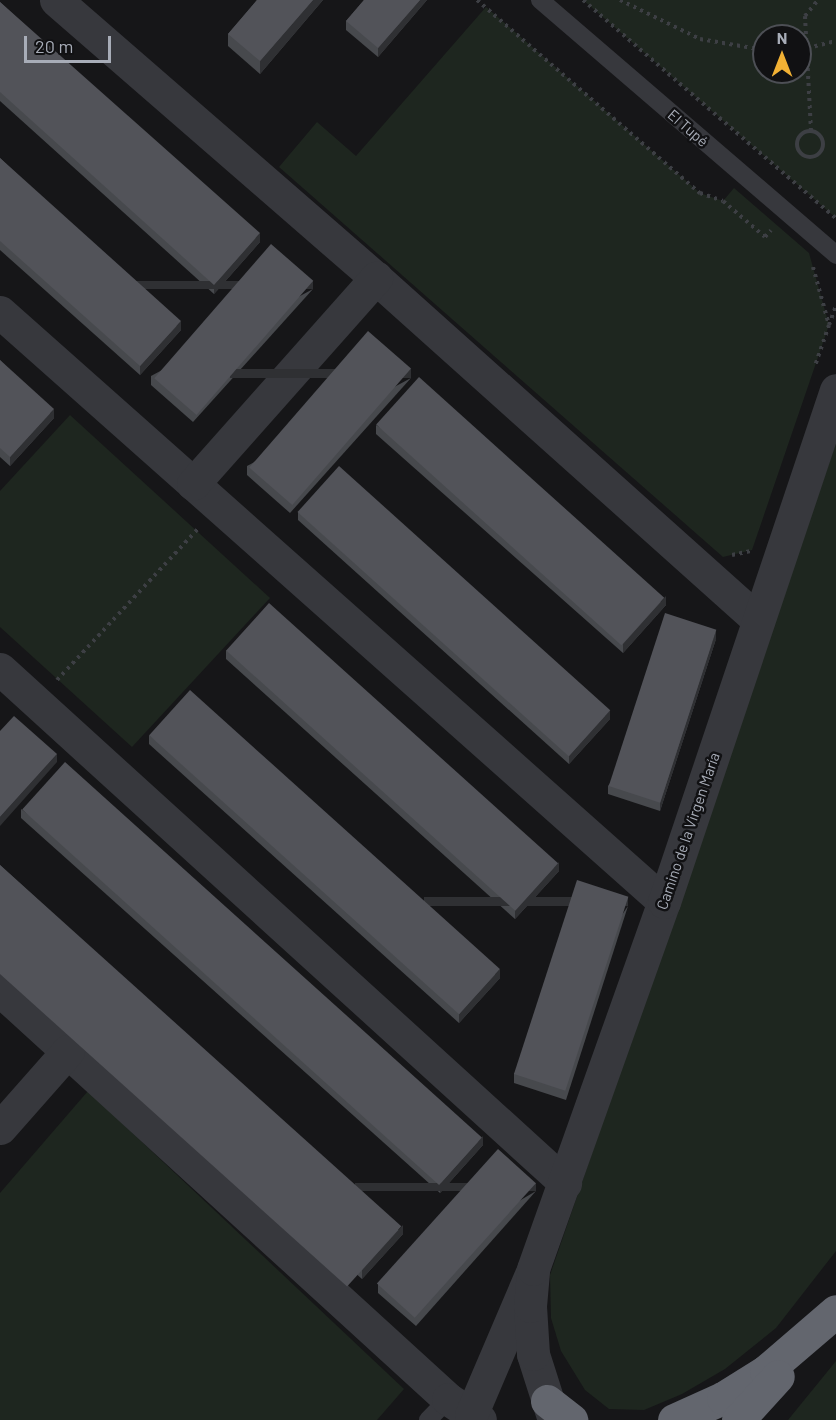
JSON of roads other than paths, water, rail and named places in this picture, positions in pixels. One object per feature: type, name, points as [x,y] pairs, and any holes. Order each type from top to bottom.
[{"type":"highway","points":[[674,1420],[723,1398],[766,1371],[836,1312]]},
{"type":"highway","points":[[738,1420],[836,1312]]},
{"type":"street","points":[[56,0],[376,278],[759,620]]},
{"type":"street","points":[[193,484],[376,278]]},
{"type":"street","points":[[0,312],[664,902]]},
{"type":"street","name":"Camino de la Virgen María","points":[[457,1414],[533,1269],[566,1183],[759,620],[825,380]]},
{"type":"street","points":[[5,683],[566,1183]]},
{"type":"street","points":[[0,990],[457,1414]]},
{"type":"street","points":[[0,1128],[68,1051]]},
{"type":"street","name":"Camino de la Virgen María","points":[[533,1269],[531,1334],[557,1414]]},
{"type":"lane","name":"El Tupé","points":[[540,0],[836,255]]}]
